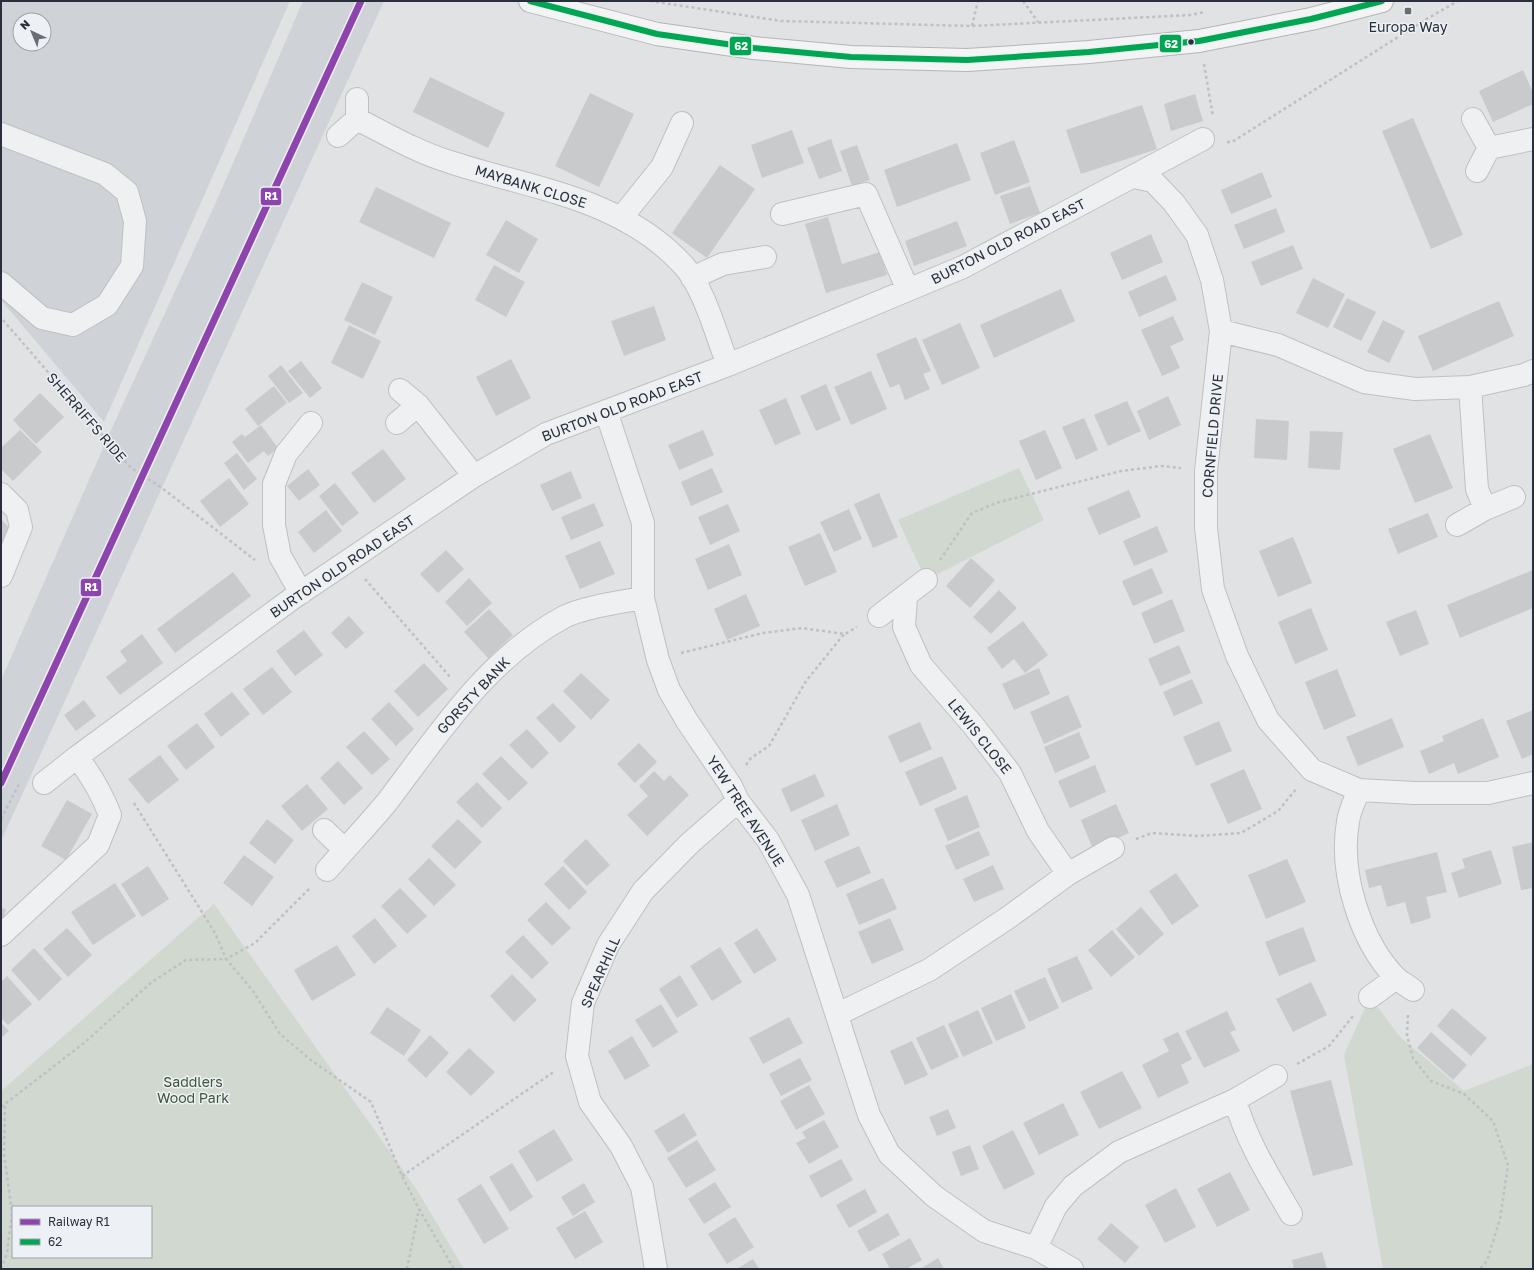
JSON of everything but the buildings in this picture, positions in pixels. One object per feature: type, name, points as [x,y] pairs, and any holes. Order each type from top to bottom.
[{"type":"highway","points":[[530,1],[657,34],[754,48],[851,57],[967,60],[1089,52],[1199,41],[1311,19],[1382,1]]},
{"type":"street","name":"MAYBANK CLOSE","points":[[338,136],[357,109],[411,147],[449,162],[556,191],[593,205],[635,225],[685,267],[699,290],[728,365]]},
{"type":"street","points":[[1473,119],[1489,148]]},
{"type":"street","points":[[621,218],[662,167],[682,123]]},
{"type":"street","points":[[1,134],[105,174],[127,192],[135,221],[132,266],[107,306],[74,325],[42,318],[1,283]]},
{"type":"street","name":"BURTON OLD ROAD EAST","points":[[44,784],[78,757],[301,593],[474,476],[546,434],[728,365],[963,267],[1203,139]]},
{"type":"street","points":[[1489,148],[1533,139]]},
{"type":"street","points":[[1477,171],[1489,148]]},
{"type":"street","name":"CORNFIELD DRIVE","points":[[1134,177],[1153,181],[1174,203],[1197,235],[1212,280],[1221,331],[1206,471],[1206,528],[1213,589],[1237,656],[1268,720],[1312,770],[1359,790],[1414,793],[1488,793],[1533,783]]},
{"type":"street","points":[[782,214],[866,194],[908,290]]},
{"type":"street","points":[[692,278],[723,264],[765,257]]},
{"type":"street","points":[[1221,331],[1278,345],[1364,382],[1415,389],[1470,387],[1524,375],[1533,371]]},
{"type":"street","points":[[1470,387],[1478,489],[1485,509]]},
{"type":"street","points":[[400,390],[418,405],[474,476]]},
{"type":"street","points":[[397,423],[418,405]]},
{"type":"street","name":"YEW TREE AVENUE","points":[[606,411],[644,523],[643,598],[658,660],[669,690],[687,721],[735,794],[768,840],[798,896],[838,1014],[869,1115],[889,1154],[934,1196],[984,1231],[1036,1248],[1072,1269]]},
{"type":"street","points":[[301,593],[280,556],[274,525],[274,484],[286,454],[311,422]]},
{"type":"street","points":[[1,494],[17,510],[20,527],[1,576]]},
{"type":"street","points":[[1457,525],[1485,509],[1514,497]]},
{"type":"street","points":[[879,616],[906,597],[926,580]]},
{"type":"street","name":"LEWIS CLOSE","points":[[906,597],[904,627],[921,666],[973,725],[1010,772],[1038,832],[1068,874]]},
{"type":"street","name":"GORSTY BANK","points":[[327,870],[386,803],[437,733],[480,683],[522,644],[565,616],[605,605],[643,598]]},
{"type":"street","points":[[1,935],[98,845],[110,816],[103,796],[91,774],[78,757]]},
{"type":"street","points":[[1359,790],[1348,822],[1346,862],[1355,910],[1376,952],[1405,984],[1370,997]]},
{"type":"street","name":"SPEARHILL","points":[[656,1269],[642,1187],[620,1146],[590,1102],[577,1056],[583,1003],[608,945],[643,891],[735,794]]},
{"type":"street","points":[[324,830],[344,850]]},
{"type":"street","points":[[838,1014],[929,970],[1009,917],[1068,874],[1113,848]]},
{"type":"street","points":[[1036,1248],[1056,1206],[1073,1186],[1119,1152],[1234,1100],[1276,1076]]},
{"type":"street","points":[[1234,1100],[1243,1128],[1262,1166],[1292,1214]]},
{"type":"path","points":[[650,1],[781,20],[972,26],[1190,15],[1213,11]]},
{"type":"path","points":[[972,26],[978,1]]},
{"type":"path","points":[[1023,1],[1038,22]]},
{"type":"path","points":[[1190,15],[1199,41],[1214,122],[1203,139],[1232,142],[1425,20],[1458,1]]},
{"type":"path","name":"SHERRIFFS RIDE","points":[[1,318],[130,467],[162,488],[261,565]]},
{"type":"path","points":[[926,580],[972,513],[996,502],[1121,471],[1161,466],[1206,471]]},
{"type":"path","points":[[349,561],[468,697]]},
{"type":"path","points":[[735,794],[751,758],[769,746],[806,681],[845,634],[879,616]]},
{"type":"path","points":[[658,660],[763,633],[802,628],[845,634]]},
{"type":"path","points":[[1113,848],[1152,833],[1198,836],[1241,833],[1278,811],[1312,770]]},
{"type":"path","points":[[1,819],[18,785],[25,778],[44,784]]},
{"type":"path","points":[[103,796],[134,803],[215,933],[226,959],[253,991],[280,1034],[312,1061],[371,1102],[402,1176],[418,1209],[454,1269]]},
{"type":"path","points":[[1,1107],[84,1043],[152,982],[186,960],[226,959],[255,943],[327,870]]},
{"type":"path","points":[[1405,984],[1409,1006],[1407,1035],[1413,1058],[1431,1081],[1464,1094],[1493,1121],[1508,1165],[1500,1219],[1487,1261],[1480,1269]]},
{"type":"path","points":[[1276,1076],[1329,1046],[1370,997]]},
{"type":"path","points":[[402,1176],[577,1056]]},
{"type":"path","points":[[1,1269],[7,1253],[12,1212],[4,1154],[5,1104]]},
{"type":"path","points":[[407,1269],[418,1209]]},
{"type":"shaded area","points":[[1,1],[290,1],[104,422],[1,300]]},
{"type":"shaded area","points":[[303,1],[384,1],[1,841],[1,680],[111,430],[217,200]]},
{"type":"green space","points":[[1019,468],[1044,520],[926,580],[898,520]]},
{"type":"green space","name":"Saddlers Wood Park","points":[[214,904],[417,1190],[464,1269],[1,1269],[1,1091]]},
{"type":"green space","points":[[1370,997],[1400,1037],[1464,1091],[1533,1064],[1533,1269],[1383,1269],[1344,1055]]},
{"type":"rail line","name":"R1","points":[[1,783],[361,1]]},
{"type":"transit line","name":"62","points":[[530,1],[657,34],[754,48],[851,57],[967,60],[1089,52],[1199,41],[1311,19],[1382,1]]},
{"type":"place","name":"Europa Way","points":[[1408,11]]}]
